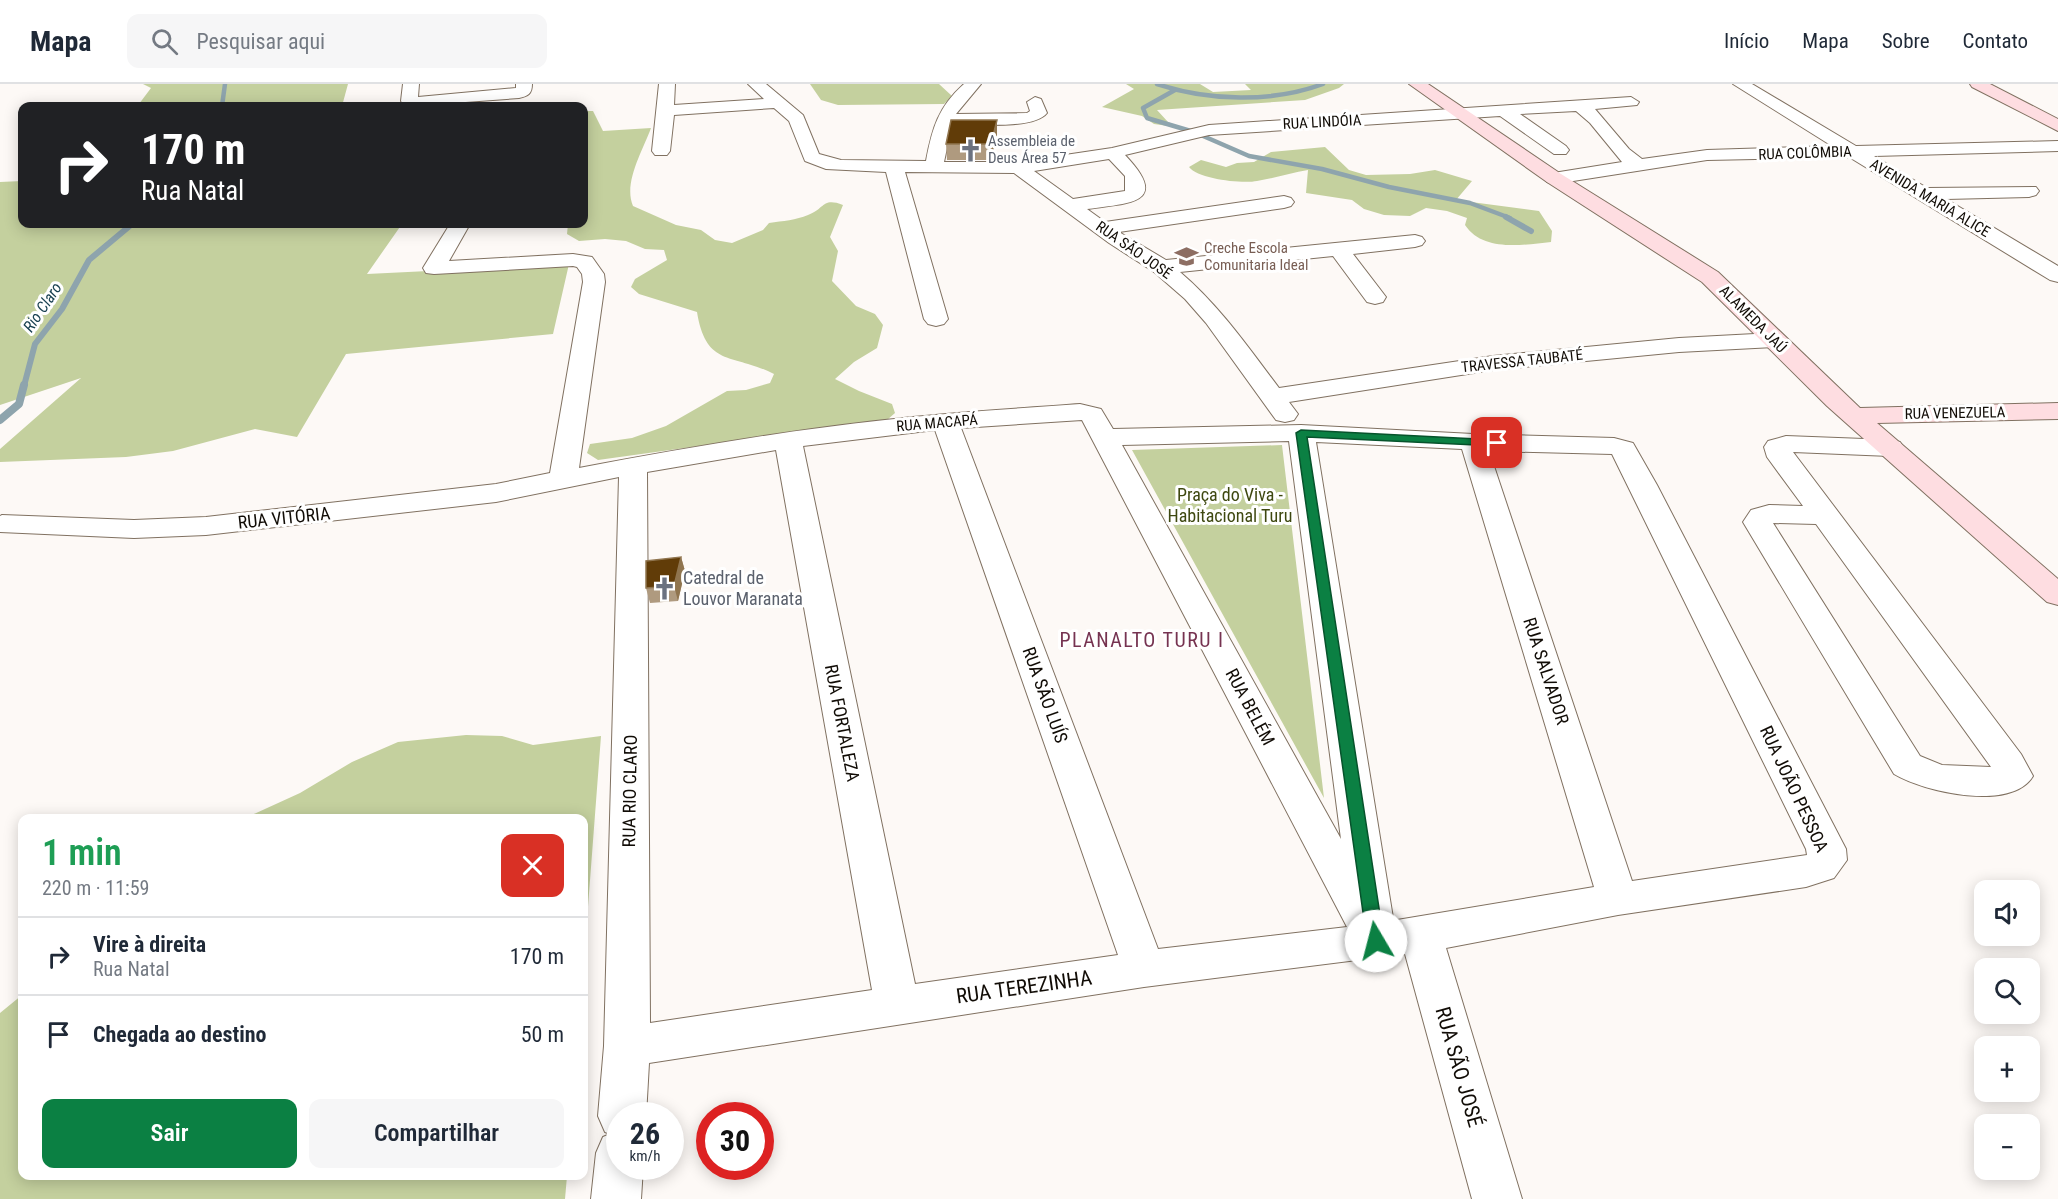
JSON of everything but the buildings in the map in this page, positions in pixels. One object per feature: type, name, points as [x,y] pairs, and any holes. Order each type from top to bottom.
[{"type":"main road","name":"ALAMEDA JAÚ","points":[[1417,84],[1554,178],[1697,267],[1721,287],[1853,416],[2058,595]]},
{"type":"main road","points":[[1978,84],[2058,126]]},
{"type":"main road","name":"RUA VENEZUELA","points":[[1853,416],[2058,411]]},
{"type":"street","points":[[411,84],[409,100],[413,102],[519,93],[524,91],[524,84]]},
{"type":"street","points":[[661,151],[667,84]]},
{"type":"street","points":[[756,84],[777,103]]},
{"type":"street","points":[[934,166],[939,131],[944,119],[952,105],[973,84]]},
{"type":"street","name":"AVENIDA MARIA ALICE","points":[[1741,84],[2058,275]]},
{"type":"street","points":[[1586,100],[1626,158],[1639,165]]},
{"type":"street","name":"RUA LINDÓIA","points":[[777,103],[797,119],[811,157],[817,161],[841,166],[1018,168],[1112,153],[1209,130],[1504,111],[1586,100],[1631,102]]},
{"type":"street","points":[[944,119],[1030,118],[1039,113],[1035,102]]},
{"type":"street","points":[[666,111],[777,103]]},
{"type":"street","points":[[1504,111],[1560,150]]},
{"type":"street","name":"RUA COLÔMBIA","points":[[1554,178],[1707,156],[2058,146]]},
{"type":"street","points":[[1947,150],[1976,167]]},
{"type":"street","points":[[1070,206],[1124,198],[1135,194],[1134,175],[1117,157]]},
{"type":"street","points":[[894,166],[936,319]]},
{"type":"street","name":"RUA SÃO JOSÉ","points":[[1018,168],[1070,206],[1162,267],[1193,294],[1214,318],[1271,397],[1301,433]]},
{"type":"street","points":[[1923,194],[2029,191]]},
{"type":"street","points":[[1103,228],[1284,202]]},
{"type":"street","points":[[458,228],[434,268],[573,260],[584,262],[588,266],[594,282],[563,478]]},
{"type":"street","points":[[1162,267],[1415,242]]},
{"type":"street","points":[[1339,250],[1375,297]]},
{"type":"street","name":"TRAVESSA TAUBATÉ","points":[[1271,397],[1494,363],[1679,345],[1774,340]]},
{"type":"street","name":"RUA MACAPÁ","points":[[788,440],[945,421],[1301,433],[1620,448]]},
{"type":"street","name":"RUA SÃO LUÍS","points":[[945,421],[1144,969]]},
{"type":"street","name":"RUA BELÉM","points":[[1095,425],[1376,941]]},
{"type":"street","points":[[1301,433],[1376,941]]},
{"type":"street","name":"RUA VITÓRIA","points":[[2,524],[134,529],[206,526],[496,493],[704,452],[788,440]]},
{"type":"street","name":"RUA FORTALEZA","points":[[788,440],[897,1005]]},
{"type":"street","name":"RUA SALVADOR","points":[[1473,442],[1618,899]]},
{"type":"street","points":[[1824,515],[1769,514],[1761,516],[1758,522],[1907,765],[1919,774],[1933,779],[2006,781],[2014,776],[2008,763],[1781,457],[1779,447],[1786,444],[1890,448]]},
{"type":"street","name":"RUA JOÃO PESSOA","points":[[1421,935],[1618,899],[1806,871],[1820,867],[1827,860],[1827,849],[1666,529],[1626,453],[1620,448]]},
{"type":"street","name":"RUA RIO CLARO","points":[[623,1102],[627,1046],[633,466]]},
{"type":"street","name":"RUA SÃO JOSÉ","points":[[1421,935],[1497,1199]]},
{"type":"street","name":"RUA TEREZINHA","points":[[627,1046],[1144,969],[1421,935]]},
{"type":"street","points":[[616,1199],[618,1180]]},
{"type":"green space","points":[[143,84],[348,84],[343,102],[140,102],[151,88]]},
{"type":"green space","points":[[810,84],[939,84],[952,96],[944,104],[838,105],[821,100]]},
{"type":"green space","points":[[1126,84],[1200,84],[1213,92],[1251,90],[1245,84],[1344,84],[1339,88],[1305,100],[1157,110],[1168,122],[1182,128],[1154,124],[1142,116],[1102,107],[1134,89]]},
{"type":"green space","points":[[588,111],[593,111],[603,131],[651,128],[632,177],[630,187],[633,206],[676,225],[701,230],[715,240],[732,243],[763,230],[769,223],[814,213],[827,203],[843,205],[830,237],[838,251],[832,281],[856,306],[875,314],[883,325],[877,348],[854,362],[835,379],[892,404],[895,413],[887,420],[598,460],[587,453],[590,444],[632,438],[666,426],[727,391],[746,390],[770,383],[774,374],[715,351],[701,330],[697,312],[639,294],[631,287],[635,279],[667,260],[664,250],[645,249],[626,241],[605,239],[579,241],[567,234],[568,228],[588,228]]},
{"type":"green space","points":[[1325,147],[1349,170],[1366,175],[1410,174],[1435,170],[1472,181],[1456,200],[1539,211],[1552,231],[1551,242],[1516,245],[1492,243],[1473,234],[1465,225],[1467,218],[1447,211],[1426,208],[1410,216],[1384,215],[1364,209],[1352,200],[1306,193],[1308,170],[1257,181],[1241,182],[1201,175],[1189,167],[1201,160],[1226,167],[1237,163],[1254,162],[1271,152]]},
{"type":"green space","points":[[18,181],[18,228],[399,228],[367,274],[569,264],[553,334],[346,354],[297,437],[255,429],[173,451],[126,457],[0,462],[0,449],[81,378],[0,405],[0,182]]},
{"type":"green space","name":"Praça do Viva - Habitacional Turu","points":[[1282,445],[1324,798],[1132,450]]},
{"type":"green space","points":[[466,735],[502,736],[533,745],[601,736],[588,907],[588,814],[254,814],[300,793],[352,762],[398,742]]},
{"type":"green space","points":[[18,998],[18,1180],[567,1180],[565,1199],[0,1199],[0,1013]]},
{"type":"waterway","name":"Rio Claro","points":[[223,102],[225,84]]},
{"type":"waterway","points":[[1157,84],[1197,94],[1240,98],[1283,94],[1323,84]]},
{"type":"waterway","points":[[1175,90],[1143,108],[1147,118],[1194,132],[1249,156],[1322,169],[1389,187],[1470,203],[1510,218]]},
{"type":"waterway","points":[[1506,217],[1531,231]]},
{"type":"waterway","name":"Rio Claro","points":[[24,386],[35,344],[62,309],[89,260],[127,228]]},
{"type":"waterway","name":"Rio Claro","points":[[0,420],[19,404],[24,385]]},
{"type":"place","name":"Assembleia de Deus Área 57","points":[[970,150]]},
{"type":"place","name":"Creche Escola Comunitaria Ideal","points":[[1186,257]]},
{"type":"place","name":"Catedral de Louvor Maranata","points":[[665,588]]},
{"type":"district","name":"PLANALTO TURU I","points":[[1142,640]]},
{"type":"route","points":[[1376,941],[1301,433],[1497,443]]}]
